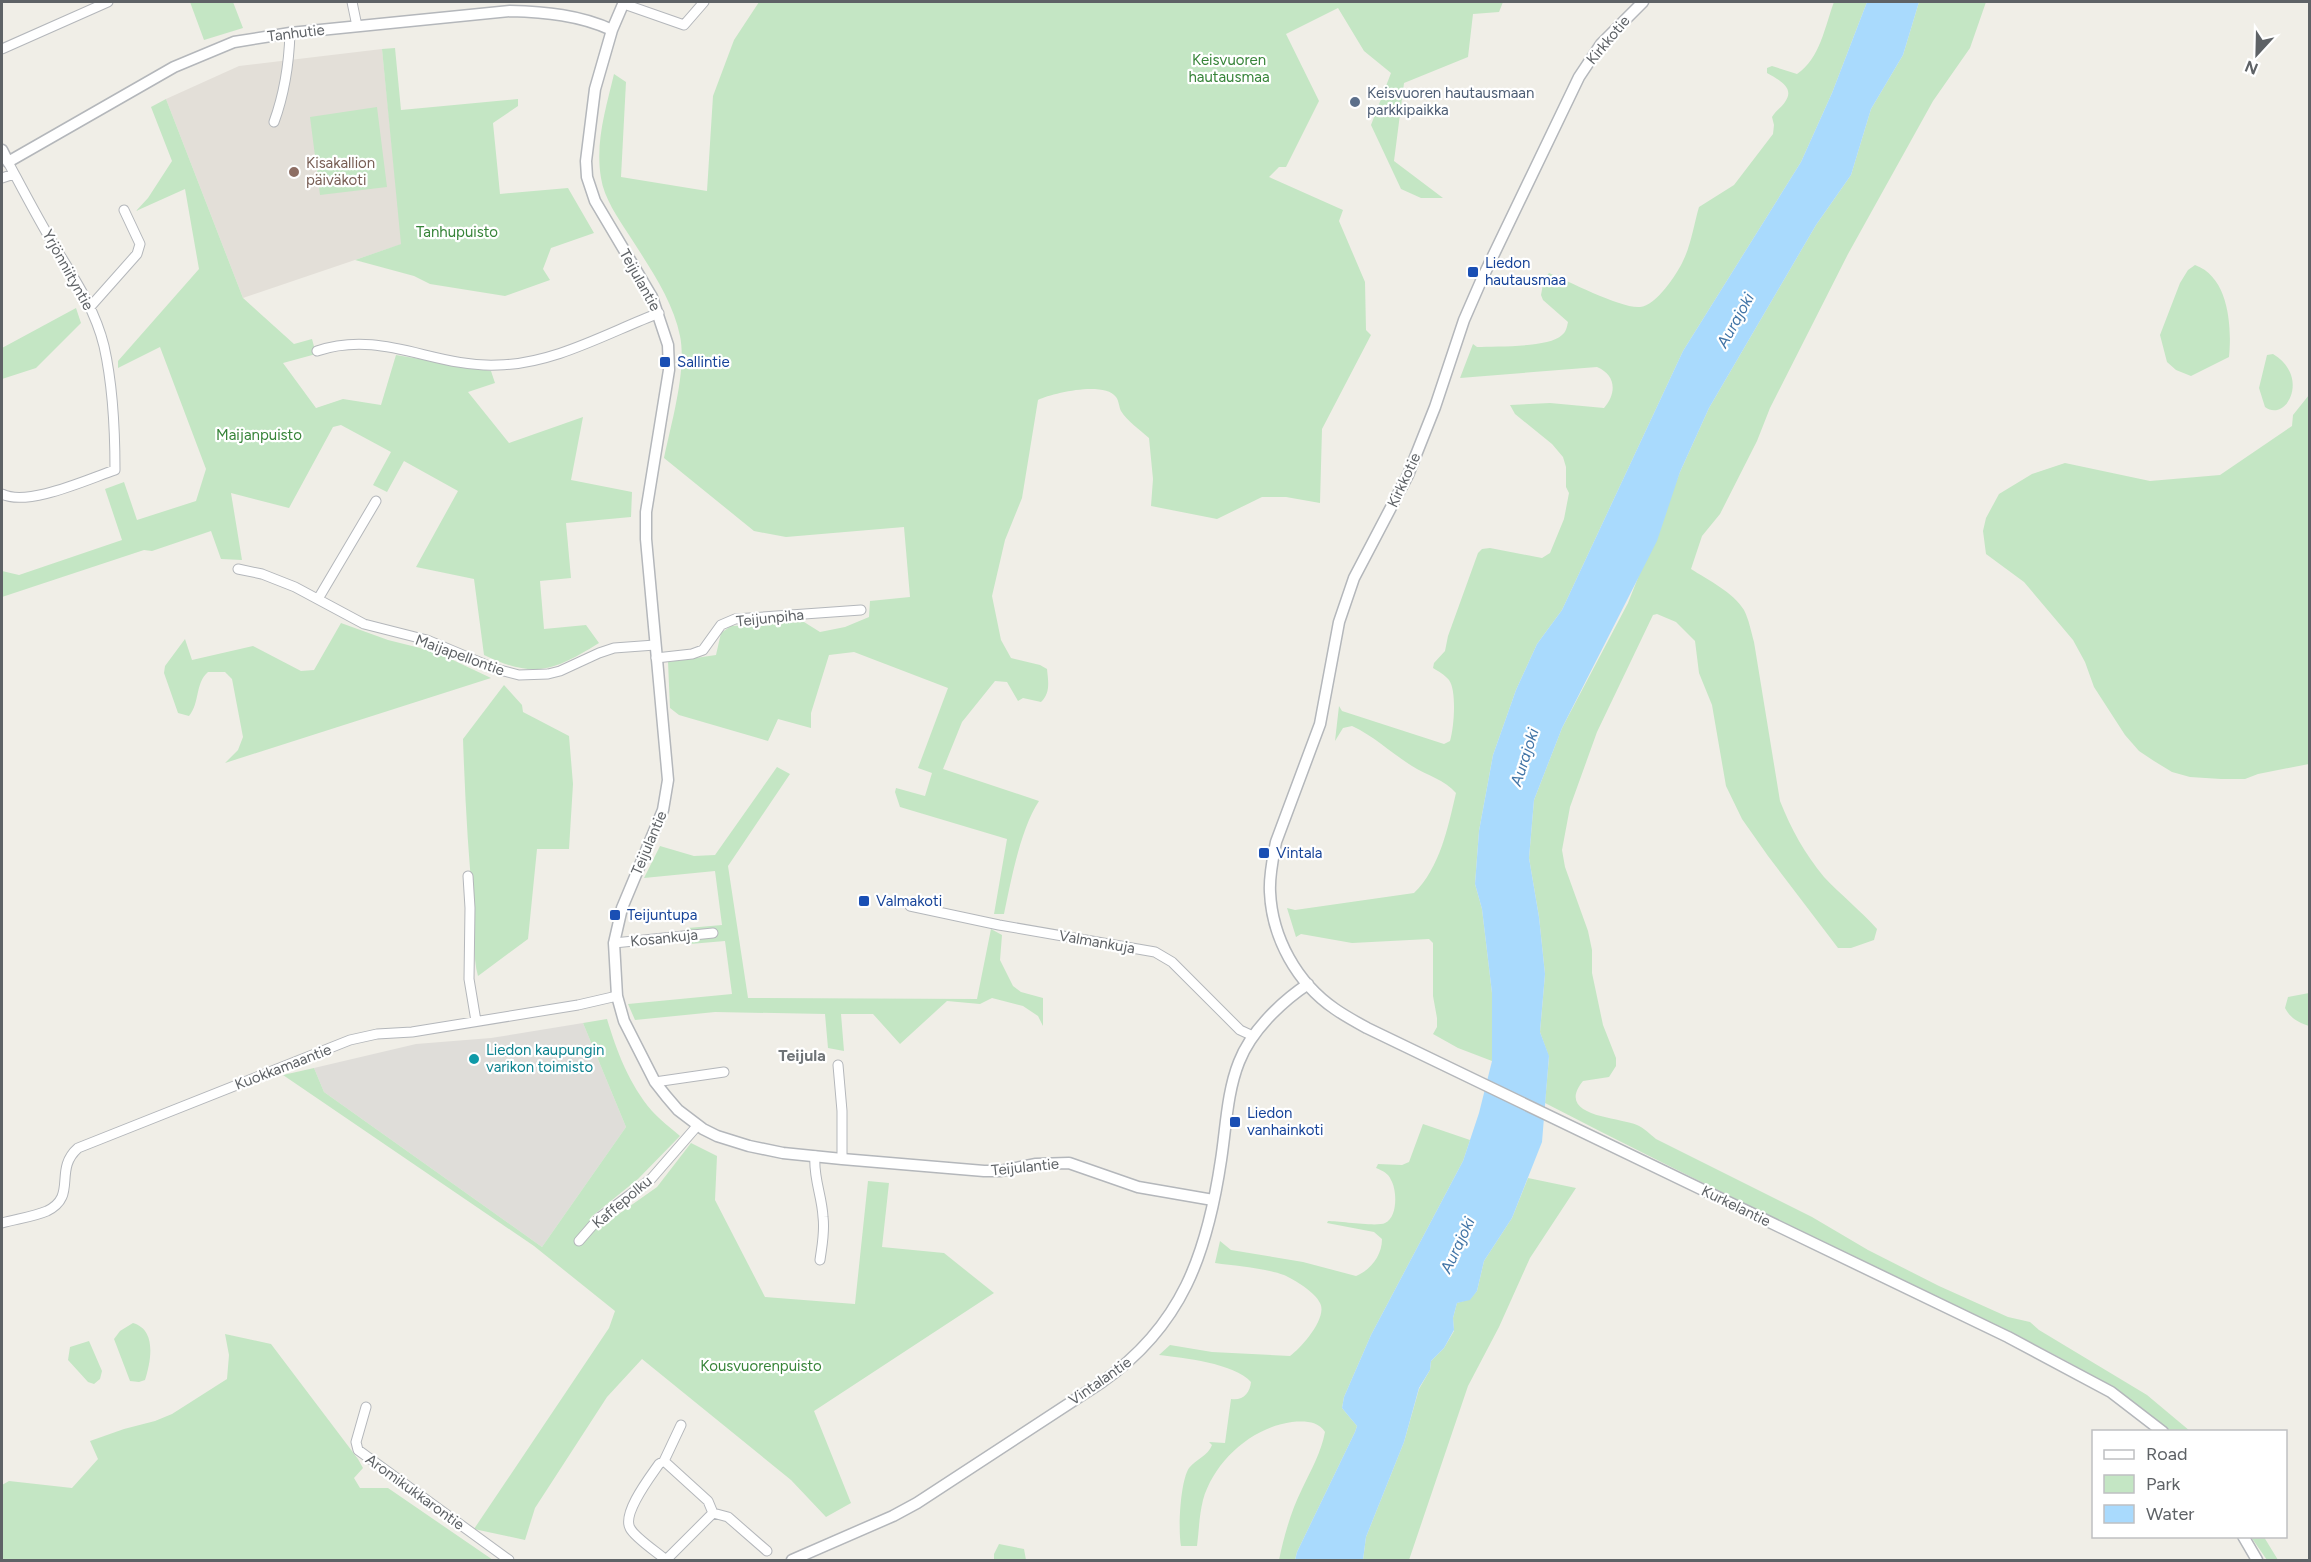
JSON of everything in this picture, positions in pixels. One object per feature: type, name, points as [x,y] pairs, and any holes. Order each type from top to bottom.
[{"type":"street","points":[[2,49],[108,2]]},
{"type":"street","points":[[352,2],[357,26]]},
{"type":"street","points":[[624,3],[684,25],[704,2]]},
{"type":"street","name":"Kirkkotie","points":[[1308,984],[1294,968],[1282,943],[1272,908],[1270,878],[1276,842],[1320,723],[1344,604],[1354,578],[1396,499],[1421,444],[1464,320],[1569,95],[1601,44],[1643,2]]},
{"type":"street","name":"Teijulantie","points":[[624,3],[612,30],[595,89],[586,161],[587,177],[595,201],[652,297],[665,331],[669,357],[666,390],[646,512],[656,658],[668,780],[658,826],[622,908],[614,943],[617,996],[624,1020],[655,1082],[678,1110],[717,1136],[734,1142],[783,1153],[984,1171],[1036,1164],[1069,1163],[1138,1188],[1213,1200]]},
{"type":"street","name":"Tanhutie","points":[[8,162],[200,55],[234,42],[290,33],[510,11],[564,15],[599,24],[612,30]]},
{"type":"street","points":[[273,122],[283,96],[290,59],[290,33]]},
{"type":"street","name":"Yrjönniityntie","points":[[2,150],[90,307],[103,344],[111,386],[115,435],[115,470],[56,492],[8,498],[2,494]]},
{"type":"street","points":[[2,178],[14,174]]},
{"type":"street","points":[[90,307],[137,254],[141,244],[124,210]]},
{"type":"street","points":[[317,351],[336,345],[370,343],[461,362],[499,365],[530,362],[559,354],[659,313]]},
{"type":"street","points":[[318,600],[376,501]]},
{"type":"street","name":"Maijapellontie","points":[[238,569],[262,574],[295,587],[364,624],[427,640],[496,669],[519,675],[554,672],[614,648],[655,645]]},
{"type":"street","name":"Teijunpiha","points":[[656,658],[692,654],[703,650],[721,625],[735,619],[861,609]]},
{"type":"street","points":[[468,876],[469,979],[476,1021]]},
{"type":"street","name":"Valmankuja","points":[[910,906],[999,925],[1155,952],[1172,962],[1240,1030],[1253,1036]]},
{"type":"street","name":"Kosankuja","points":[[614,943],[713,933]]},
{"type":"street","name":"Vintalantie","points":[[792,1560],[911,1507],[1123,1368],[1156,1335],[1183,1293],[1198,1258],[1213,1200],[1231,1092],[1239,1061],[1253,1036],[1292,995],[1308,984]]},
{"type":"street","name":"Kurkelantie","points":[[1308,984],[1334,1009],[1367,1028],[2007,1337],[2111,1392],[2162,1430]]},
{"type":"street","name":"Kuokkamaantie","points":[[2,1222],[42,1212],[61,1200],[65,1188],[66,1161],[78,1148],[350,1040],[377,1034],[412,1032],[578,1005],[617,996]]},
{"type":"street","points":[[838,1065],[843,1111],[843,1159]]},
{"type":"street","points":[[655,1082],[724,1072]]},
{"type":"street","name":"Kaffepolku","points":[[579,1241],[599,1218],[651,1179],[698,1125]]},
{"type":"street","points":[[815,1156],[814,1169],[822,1207],[824,1231],[820,1260]]},
{"type":"street","name":"Aromikukkarontie","points":[[366,1407],[357,1442],[358,1450],[509,1560]]},
{"type":"street","points":[[681,1425],[664,1461],[659,1464],[631,1509],[628,1523],[631,1530],[666,1560],[713,1513]]},
{"type":"street","points":[[664,1461],[708,1502],[713,1513]]},
{"type":"street","points":[[713,1513],[728,1517],[767,1551]]},
{"type":"street","points":[[2244,1538],[2257,1560]]},
{"type":"shaded area","name":"Kisakallion päiväkoti","points":[[382,49],[402,244],[243,298],[166,99],[239,66]]},
{"type":"shaded area","points":[[583,1023],[626,1127],[542,1247],[324,1092],[314,1068],[416,1044],[491,1038]]},
{"type":"green space","points":[[190,2],[233,2],[243,28],[204,40]]},
{"type":"green space","name":"Keisvuoren hautausmaa","points":[[759,2],[1503,2],[1499,12],[1473,14],[1468,57],[1404,83],[1394,161],[1443,198],[1421,198],[1401,189],[1371,125],[1391,73],[1364,51],[1338,8],[1286,34],[1319,101],[1286,167],[1279,167],[1269,177],[1343,210],[1339,221],[1365,282],[1366,330],[1371,335],[1322,429],[1320,503],[1286,497],[1262,497],[1217,519],[1151,506],[1153,479],[1149,438],[1124,415],[1116,397],[1110,392],[1090,389],[1055,394],[1038,400],[1022,498],[1005,540],[992,596],[1001,640],[1011,658],[1047,669],[1048,691],[1041,702],[1023,698],[1018,701],[1007,682],[995,681],[962,722],[943,769],[1039,801],[1021,841],[1004,914],[994,914],[1007,839],[900,807],[895,792],[896,788],[925,796],[932,773],[918,768],[948,688],[854,652],[829,655],[811,713],[811,728],[778,719],[768,741],[679,715],[670,708],[668,662],[716,655],[721,633],[731,626],[804,622],[820,632],[845,627],[869,617],[870,601],[910,597],[904,527],[786,537],[754,531],[664,458],[680,381],[682,350],[680,336],[666,296],[605,193],[601,178],[599,151],[605,112],[614,74],[626,82],[621,177],[707,191],[713,96],[734,40]]},
{"type":"green space","points":[[1834,2],[1867,2],[1832,93],[1801,162],[1683,351],[1562,610],[1537,644],[1516,690],[1493,755],[1479,831],[1475,884],[1482,909],[1492,993],[1492,1061],[1458,1048],[1433,1034],[1437,1027],[1437,1018],[1433,996],[1433,943],[1429,939],[1352,943],[1301,934],[1296,937],[1287,908],[1295,910],[1414,893],[1423,883],[1437,859],[1456,793],[1352,726],[1343,728],[1335,741],[1339,706],[1342,711],[1444,744],[1450,741],[1454,710],[1452,685],[1446,676],[1433,668],[1434,663],[1445,651],[1448,636],[1478,553],[1482,549],[1490,548],[1542,558],[1550,553],[1564,519],[1569,493],[1566,487],[1566,467],[1563,457],[1552,444],[1515,414],[1510,405],[1550,403],[1604,408],[1613,391],[1608,375],[1597,367],[1460,378],[1473,344],[1477,347],[1534,344],[1555,339],[1563,334],[1568,322],[1543,300],[1541,295],[1544,279],[1549,273],[1621,304],[1640,307],[1653,301],[1671,281],[1686,255],[1699,207],[1734,185],[1773,134],[1772,117],[1785,102],[1788,92],[1784,84],[1767,73],[1767,68],[1772,66],[1797,74],[1805,68],[1821,41]]},
{"type":"green space","points":[[1919,2],[1986,2],[1970,48],[1933,101],[1848,254],[1770,408],[1757,441],[1720,514],[1702,536],[1691,569],[1727,592],[1744,610],[1754,642],[1780,801],[1799,841],[1817,868],[1877,929],[1874,940],[1851,948],[1838,948],[1742,819],[1726,786],[1712,705],[1699,673],[1695,641],[1676,622],[1657,614],[1653,615],[1597,732],[1570,807],[1562,850],[1565,867],[1588,931],[1592,950],[1592,973],[1603,1025],[1616,1058],[1616,1066],[1609,1077],[1583,1081],[1576,1093],[1577,1102],[1592,1114],[1640,1126],[1656,1139],[1812,1217],[1868,1250],[1939,1286],[2008,1317],[2030,1322],[2039,1330],[2147,1395],[2189,1430],[2168,1430],[2142,1409],[2084,1370],[1545,1103],[1549,1057],[1540,1032],[1545,974],[1539,917],[1529,858],[1534,800],[1562,728],[1628,603],[1680,472],[1709,408],[1816,225],[1851,175],[1871,109],[1903,55]]},
{"type":"green space","name":"Tanhupuisto","points":[[395,48],[401,110],[518,99],[518,106],[493,123],[500,194],[568,188],[594,233],[551,248],[543,269],[550,280],[505,296],[430,284],[414,276],[355,260],[401,244],[382,49]]},
{"type":"green space","name":"Maijanpuisto","points":[[166,99],[243,298],[294,344],[312,339],[316,354],[283,363],[316,408],[343,399],[381,405],[396,355],[491,371],[495,383],[468,392],[509,443],[583,417],[571,480],[632,492],[631,517],[566,523],[571,578],[540,581],[544,629],[586,625],[599,643],[569,660],[543,668],[517,667],[484,655],[474,579],[416,567],[458,491],[404,461],[387,492],[373,485],[391,452],[341,425],[333,427],[289,508],[231,493],[242,560],[221,559],[211,531],[152,551],[144,550],[2,597],[2,571],[19,575],[122,540],[105,489],[124,482],[137,520],[196,501],[206,469],[160,347],[118,368],[118,361],[199,269],[185,189],[136,211],[148,198],[172,161],[151,107]]},
{"type":"green space","points":[[377,107],[387,187],[320,195],[310,117]]},
{"type":"green space","points":[[2195,265],[2215,280],[2221,291],[2229,318],[2230,345],[2229,357],[2191,376],[2176,370],[2167,362],[2160,335],[2180,283],[2188,270]]},
{"type":"green space","points":[[76,308],[81,323],[36,368],[2,379],[2,348]]},
{"type":"green space","points":[[2273,354],[2291,374],[2293,385],[2287,403],[2280,409],[2273,410],[2265,407],[2259,388],[2267,355]]},
{"type":"green space","points":[[2309,395],[2309,764],[2258,774],[2245,779],[2190,777],[2172,772],[2139,751],[2125,735],[2094,687],[2085,662],[2073,640],[2024,582],[1986,554],[1983,531],[1986,518],[1999,494],[2032,474],[2065,463],[2150,481],[2220,475],[2292,426],[2293,415]]},
{"type":"green space","points":[[341,623],[388,640],[436,652],[491,678],[225,763],[238,750],[243,737],[232,679],[225,672],[208,672],[201,682],[195,705],[189,716],[178,713],[164,673],[165,666],[185,639],[192,660],[253,646],[301,671],[314,670]]},
{"type":"green space","points":[[504,685],[522,705],[523,712],[569,736],[573,784],[569,849],[537,849],[528,939],[478,976],[463,739]]},
{"type":"green space","points":[[777,767],[790,774],[728,866],[748,998],[977,999],[991,929],[1002,935],[1000,960],[1013,986],[1021,992],[1043,998],[1043,1026],[1038,1016],[1023,1006],[992,998],[980,1004],[947,1001],[900,1044],[873,1014],[841,1014],[844,1051],[828,1048],[825,1014],[715,1012],[635,1020],[628,1004],[732,994],[725,941],[690,944],[688,928],[722,925],[715,871],[644,878],[660,846],[694,856],[715,855]]},
{"type":"green space","points":[[2310,993],[2309,1026],[2295,1020],[2285,1008],[2288,997]]},
{"type":"green space","name":"Kousvuorenpuisto","points":[[607,1019],[630,1079],[652,1111],[680,1136],[638,1179],[591,1217],[599,1228],[657,1187],[691,1143],[717,1156],[715,1200],[765,1297],[855,1304],[868,1181],[889,1183],[882,1247],[944,1253],[994,1293],[814,1411],[851,1503],[826,1517],[791,1480],[642,1359],[607,1397],[535,1508],[525,1540],[474,1529],[609,1328],[615,1311],[534,1246],[283,1075],[314,1068],[324,1092],[542,1247],[626,1127],[583,1023]]},
{"type":"green space","points":[[1423,1124],[1470,1140],[1463,1161],[1371,1335],[1344,1397],[1342,1408],[1357,1426],[1295,1560],[1279,1560],[1291,1515],[1318,1454],[1325,1432],[1319,1426],[1306,1422],[1277,1425],[1249,1439],[1237,1448],[1225,1460],[1208,1486],[1203,1500],[1197,1546],[1181,1546],[1181,1506],[1186,1475],[1189,1468],[1210,1449],[1212,1445],[1209,1442],[1225,1443],[1231,1399],[1239,1399],[1245,1395],[1251,1382],[1233,1370],[1221,1366],[1159,1355],[1170,1345],[1212,1352],[1290,1356],[1312,1332],[1321,1309],[1314,1295],[1284,1275],[1215,1263],[1220,1241],[1231,1250],[1303,1262],[1356,1276],[1371,1266],[1378,1256],[1382,1239],[1374,1232],[1327,1223],[1328,1221],[1381,1224],[1389,1220],[1395,1203],[1393,1184],[1387,1174],[1376,1168],[1378,1164],[1402,1165],[1409,1162]]},
{"type":"green space","points":[[1528,1178],[1576,1188],[1530,1258],[1499,1327],[1468,1386],[1409,1560],[1363,1560],[1366,1537],[1404,1442],[1419,1389],[1430,1370],[1431,1361],[1444,1348],[1454,1331],[1453,1318],[1457,1303],[1470,1299],[1477,1291],[1484,1261],[1512,1218]]},
{"type":"green space","points":[[133,1323],[146,1332],[150,1347],[145,1380],[139,1382],[130,1381],[114,1339],[120,1331]]},
{"type":"green space","points":[[225,1334],[271,1344],[358,1459],[363,1468],[354,1478],[360,1488],[388,1488],[493,1560],[2,1560],[2,1485],[9,1481],[72,1488],[98,1459],[90,1441],[172,1414],[227,1379],[229,1355]]},
{"type":"green space","points":[[89,1341],[102,1371],[100,1379],[94,1384],[88,1382],[68,1360],[70,1347]]},
{"type":"green space","points":[[2252,1538],[2265,1538],[2278,1560],[2267,1560]]},
{"type":"green space","points":[[999,1544],[1024,1549],[1026,1560],[994,1560]]},
{"type":"water","name":"Aurajoki","points":[[1867,2],[1919,2],[1903,55],[1871,109],[1851,175],[1816,225],[1709,408],[1680,472],[1657,541],[1562,728],[1534,800],[1529,858],[1539,917],[1545,974],[1540,1032],[1549,1056],[1542,1142],[1512,1218],[1484,1261],[1477,1291],[1470,1300],[1457,1303],[1453,1318],[1454,1330],[1444,1348],[1431,1361],[1430,1370],[1419,1388],[1404,1442],[1366,1537],[1363,1560],[1295,1560],[1357,1426],[1342,1408],[1344,1397],[1371,1335],[1463,1161],[1479,1113],[1492,1061],[1492,993],[1482,909],[1475,884],[1479,831],[1493,755],[1516,690],[1537,644],[1562,610],[1683,351],[1801,162],[1832,93]]},
{"type":"place","name":"Keisvuoren hautausmaan parkkipaikka","points":[[1355,102]]},
{"type":"place","name":"Kisakallion päiväkoti","points":[[294,172]]},
{"type":"place","name":"Liedon hautausmaa","points":[[1473,272]]},
{"type":"place","name":"Sallintie","points":[[665,362]]},
{"type":"place","name":"Vintala","points":[[1264,853]]},
{"type":"place","name":"Valmakoti","points":[[864,901]]},
{"type":"place","name":"Teijuntupa","points":[[615,915]]},
{"type":"place","name":"Liedon kaupungin varikon toimisto","points":[[474,1059]]},
{"type":"place","name":"Liedon vanhainkoti","points":[[1235,1122]]},
{"type":"district","name":"Teijula","points":[[802,1055]]}]
